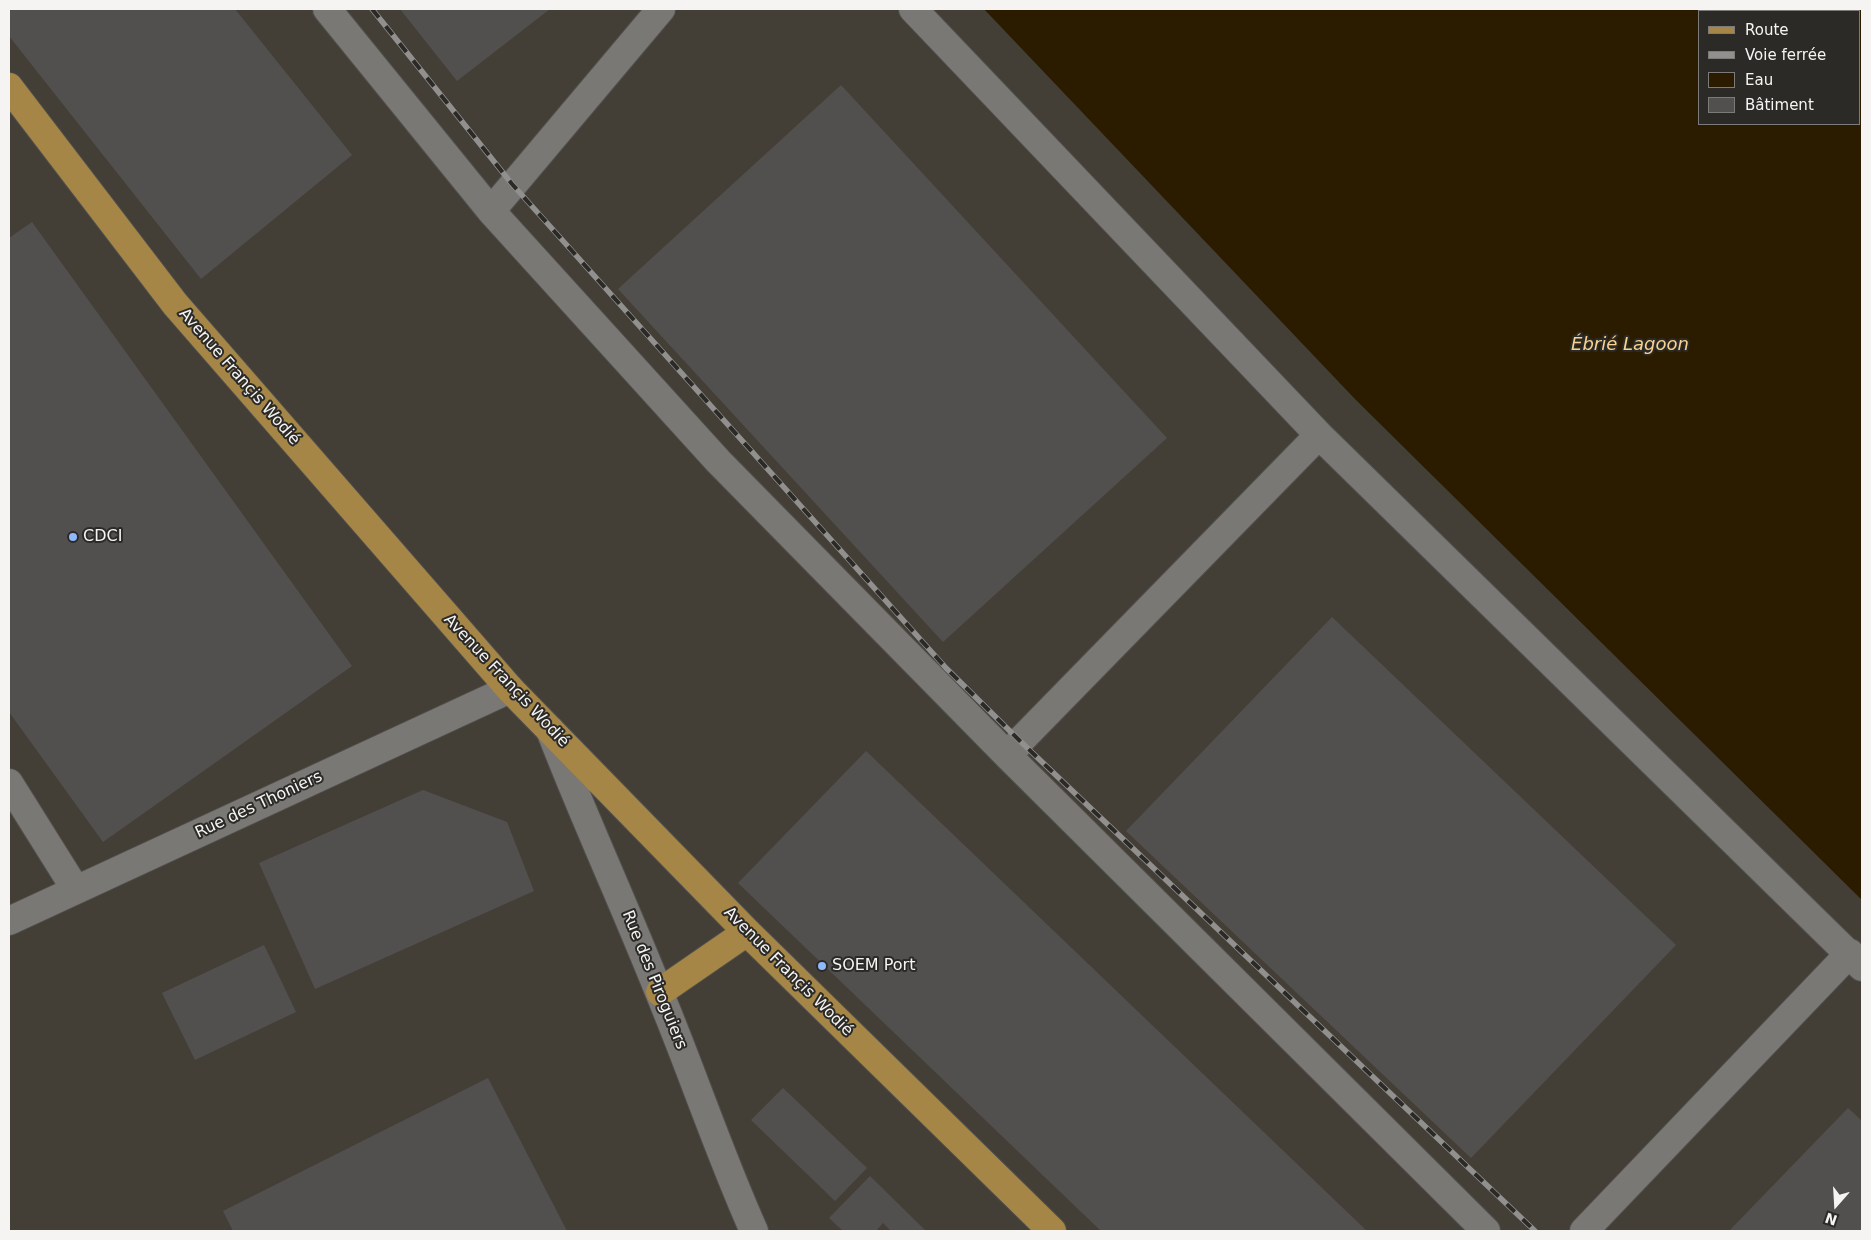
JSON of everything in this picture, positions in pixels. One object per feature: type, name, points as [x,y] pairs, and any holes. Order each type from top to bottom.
[{"type":"main road","name":"Avenue Françis Wodié","points":[[9,87],[176,304],[510,689],[748,932],[1052,1231]]},
{"type":"main road","points":[[660,992],[748,932]]},
{"type":"street","points":[[327,9],[491,212],[718,461],[1009,757],[1486,1231]]},
{"type":"street","points":[[491,212],[661,9]]},
{"type":"street","points":[[913,9],[1319,435],[1856,960],[1584,1231]]},
{"type":"street","points":[[1009,757],[1020,741],[1319,435]]},
{"type":"street","name":"Rue des Thoniers","points":[[9,921],[510,689]]},
{"type":"street","name":"Rue des Piroguiers","points":[[550,730],[580,806],[611,874],[660,992],[703,1102],[725,1166],[754,1231]]},
{"type":"street","points":[[9,784],[76,890]]},
{"type":"shaded area","points":[[9,9],[984,9],[1356,400],[1862,900],[1862,1231],[9,1231]]},
{"type":"water","name":"Ébrié Lagoon","points":[[984,9],[1862,9],[1862,900],[1356,400]]},
{"type":"building","points":[[9,9],[235,9],[352,155],[201,279],[9,36]]},
{"type":"building","points":[[400,9],[550,9],[457,81]]},
{"type":"building","points":[[841,85],[1167,438],[943,642],[618,289]]},
{"type":"building","points":[[32,222],[352,666],[103,842],[9,712],[9,238]]},
{"type":"building","points":[[1332,617],[1676,945],[1471,1158],[1126,831]]},
{"type":"building","points":[[866,751],[1367,1231],[1101,1231],[738,883]]},
{"type":"building","points":[[423,790],[507,822],[534,891],[315,989],[259,863]]},
{"type":"building","points":[[264,945],[296,1012],[195,1060],[162,993]]},
{"type":"building","points":[[488,1078],[567,1231],[233,1231],[223,1211]]},
{"type":"building","points":[[783,1088],[867,1168],[835,1201],[751,1120]]},
{"type":"building","points":[[1848,1108],[1862,1121],[1862,1231],[1729,1231]]},
{"type":"building","points":[[870,1176],[926,1231],[891,1231],[883,1223],[876,1231],[843,1231],[829,1218]]},
{"type":"railway","points":[[372,9],[512,184],[946,668],[1020,741],[1535,1231]]},
{"type":"place","name":"CDCI","points":[[73,537]]},
{"type":"place","name":"SOEM Port","points":[[822,966]]}]
